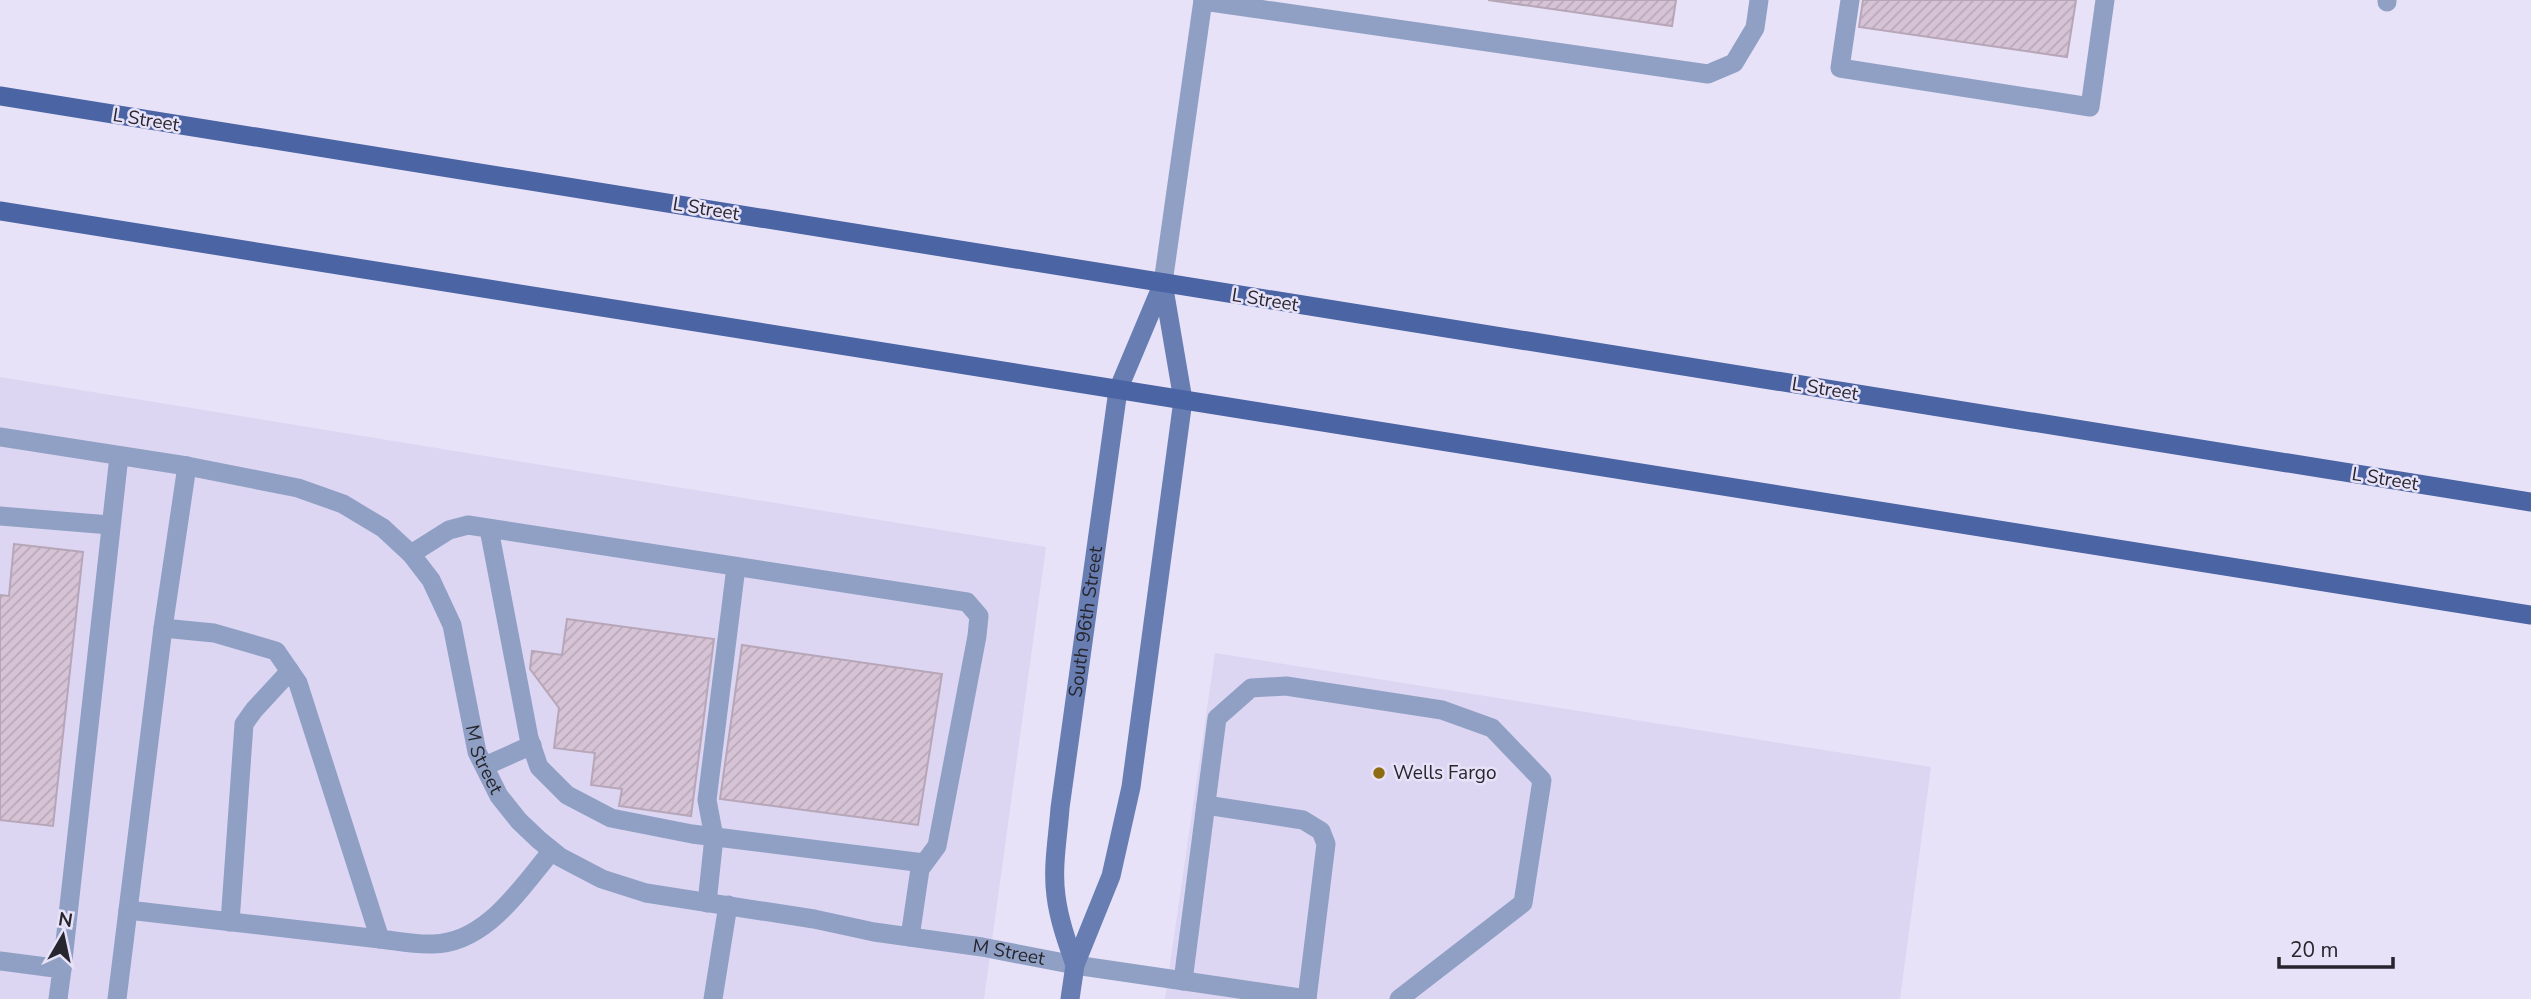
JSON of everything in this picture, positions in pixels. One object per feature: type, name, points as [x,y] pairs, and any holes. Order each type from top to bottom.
[{"type":"main road","name":"L Street","points":[[0,96],[2531,502]]},
{"type":"main road","points":[[0,211],[1971,523],[2531,615]]},
{"type":"main road","name":"South 96th Street","points":[[1075,965],[1059,917],[1054,873],[1060,808],[1118,390],[1163,283]]},
{"type":"main road","name":"South 96th Street","points":[[1070,999],[1075,965],[1111,876],[1130,787],[1183,400],[1163,283]]},
{"type":"street","points":[[1203,0],[1708,74],[1734,63],[1755,28],[1759,0]]},
{"type":"street","name":"South 96th Street","points":[[1163,283],[1203,0]]},
{"type":"street","points":[[1850,0],[1840,68],[2090,107],[2105,0]]},
{"type":"street","name":"M Street","points":[[0,437],[187,466],[298,488],[343,504],[383,528],[411,554],[431,580],[452,625],[477,752],[499,796],[519,821],[552,851],[602,879],[646,893],[982,947],[1075,965],[1307,999]]},
{"type":"street","points":[[58,999],[119,456]]},
{"type":"street","points":[[117,999],[163,628],[187,466]]},
{"type":"street","points":[[0,516],[110,525]]},
{"type":"street","points":[[411,554],[449,530],[468,525],[967,602],[979,616],[977,636],[937,846],[920,869],[910,937]]},
{"type":"street","points":[[489,529],[531,745],[539,767],[567,795],[611,818],[714,837],[924,863]]},
{"type":"street","points":[[707,903],[714,837],[707,800],[736,567]]},
{"type":"street","points":[[163,628],[214,634],[276,651],[290,671],[298,683],[380,939]]},
{"type":"street","points":[[230,922],[244,724],[290,671]]},
{"type":"street","points":[[1183,981],[1217,718],[1251,688],[1286,686],[1442,710],[1492,728],[1542,780],[1523,903],[1399,999]]},
{"type":"street","points":[[485,766],[531,745]]},
{"type":"street","points":[[1206,805],[1303,820],[1321,831],[1326,844],[1307,999]]},
{"type":"street","points":[[128,910],[435,944],[474,935],[511,900],[552,851]]},
{"type":"street","points":[[713,999],[728,905]]},
{"type":"street","points":[[0,961],[62,969]]},
{"type":"shaded area","points":[[0,377],[1046,547],[984,999],[0,999]]},
{"type":"shaded area","points":[[1215,653],[1931,767],[1900,999],[1165,999]]},
{"type":"building","points":[[1488,0],[1676,0],[1672,26]]},
{"type":"building","points":[[1863,0],[2076,0],[2067,57],[1859,27]]},
{"type":"building","points":[[14,544],[83,552],[53,826],[0,820],[0,595],[9,596]]},
{"type":"building","points":[[567,619],[714,639],[691,816],[619,806],[622,789],[591,785],[595,753],[554,748],[559,708],[530,669],[532,651],[562,655]]},
{"type":"building","points":[[742,645],[942,674],[918,825],[720,799]]},
{"type":"place","name":"Wells Fargo","points":[[1379,773]]}]
